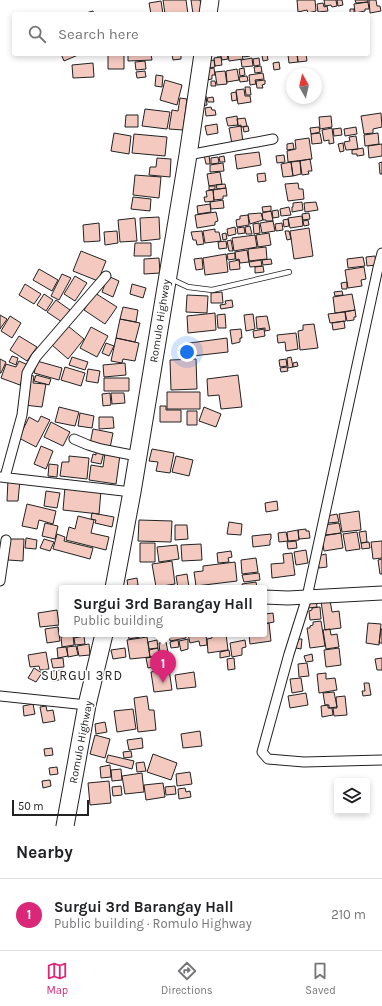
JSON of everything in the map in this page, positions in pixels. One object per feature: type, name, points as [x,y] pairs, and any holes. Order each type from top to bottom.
[{"type":"highway","points":[[208,12],[210,0]]},
{"type":"highway","name":"Romulo Highway","points":[[115,585],[132,492],[188,155],[203,56]]},
{"type":"highway","name":"Romulo Highway","points":[[65,826],[87,705],[103,637]]},
{"type":"street","points":[[188,155],[273,139]]},
{"type":"street","points":[[382,253],[307,597],[289,654],[262,752],[268,759],[304,762],[382,760]]},
{"type":"street","points":[[106,276],[36,357],[27,373],[22,415],[2,477],[132,492]]},
{"type":"street","points":[[74,439],[94,447],[137,456]]},
{"type":"street","points":[[0,581],[6,540]]},
{"type":"street","points":[[267,597],[307,597],[382,592]]},
{"type":"street","points":[[0,696],[87,705]]},
{"type":"lane","points":[[167,277],[188,287],[212,290],[288,272]]},
{"type":"building","points":[[163,0],[186,0],[188,12],[165,12]]},
{"type":"building","points":[[191,0],[200,0],[203,12],[193,12]]},
{"type":"building","points":[[297,0],[315,0],[316,11],[308,12],[307,10],[298,12]]},
{"type":"building","points":[[324,0],[336,0],[337,6],[325,6]]},
{"type":"building","points":[[337,0],[342,0],[343,5],[338,6]]},
{"type":"building","points":[[355,0],[368,0],[368,2],[356,3]]},
{"type":"building","points":[[369,0],[376,0],[377,6],[380,6],[381,11],[370,12]]},
{"type":"building","points":[[161,1],[163,12],[151,12],[149,3]]},
{"type":"building","points":[[368,2],[369,9],[355,12],[354,4]]},
{"type":"building","points":[[323,3],[324,7],[327,6],[328,11],[318,12],[317,4]]},
{"type":"building","points":[[350,9],[354,9],[354,12],[350,12]]},
{"type":"building","points":[[62,56],[76,56],[64,61]]},
{"type":"building","points":[[108,56],[124,56],[124,69],[108,69]]},
{"type":"building","points":[[128,56],[151,56],[152,60],[128,61]]},
{"type":"building","points":[[172,56],[181,56],[181,59],[173,60]]},
{"type":"building","points":[[221,56],[227,56],[228,59],[222,60]]},
{"type":"building","points":[[228,56],[242,56],[243,59],[229,61]]},
{"type":"building","points":[[262,56],[267,56],[268,60],[263,61]]},
{"type":"building","points":[[288,56],[297,56],[298,62],[289,63]]},
{"type":"building","points":[[297,56],[306,56],[307,61],[298,62]]},
{"type":"building","points":[[221,57],[222,65],[215,66],[214,58]]},
{"type":"building","points":[[252,58],[253,66],[242,67],[241,60]]},
{"type":"building","points":[[259,58],[260,65],[254,66],[253,59]]},
{"type":"building","points":[[214,60],[215,67],[209,68],[208,61]]},
{"type":"building","points":[[145,61],[146,69],[136,70],[135,62]]},
{"type":"building","points":[[279,62],[280,69],[274,70],[273,63]]},
{"type":"building","points":[[93,63],[94,77],[73,78],[72,65]]},
{"type":"building","points":[[261,66],[262,72],[255,73],[254,67]]},
{"type":"building","points":[[214,68],[215,75],[212,75],[212,79],[207,80],[206,69]]},
{"type":"building","points":[[244,68],[245,75],[240,76],[239,69]]},
{"type":"building","points":[[237,69],[239,80],[227,82],[226,71]]},
{"type":"building","points":[[145,71],[146,77],[137,78],[136,72]]},
{"type":"building","points":[[225,71],[227,84],[217,85],[215,72]]},
{"type":"building","points":[[263,73],[264,79],[255,80],[256,84],[250,85],[249,75]]},
{"type":"building","points":[[156,75],[163,76],[162,87],[155,86]]},
{"type":"building","points":[[247,76],[248,81],[240,82],[239,77]]},
{"type":"building","points":[[165,80],[182,85],[177,105],[160,100]]},
{"type":"building","points":[[265,80],[265,84],[262,85],[263,88],[257,88],[256,81]]},
{"type":"building","points":[[211,81],[215,81],[216,86],[211,86]]},
{"type":"building","points":[[245,87],[250,87],[251,95],[246,95]]},
{"type":"building","points":[[244,89],[245,96],[250,96],[251,102],[238,104],[236,90]]},
{"type":"building","points":[[236,92],[237,100],[232,101],[231,93]]},
{"type":"building","points":[[200,96],[206,96],[207,105],[202,106]]},
{"type":"building","points":[[213,97],[214,102],[208,102],[207,98]]},
{"type":"building","points":[[180,98],[187,99],[183,130],[169,129],[172,110],[178,111]]},
{"type":"building","points":[[211,107],[212,110],[215,110],[216,115],[206,116],[205,108]]},
{"type":"building","points":[[145,109],[170,112],[167,129],[142,126]]},
{"type":"building","points":[[381,113],[382,127],[373,129],[373,133],[364,134],[361,116]]},
{"type":"building","points":[[126,115],[138,115],[138,127],[125,127]]},
{"type":"building","points":[[237,116],[238,125],[228,126],[226,118]]},
{"type":"building","points":[[331,116],[332,127],[320,129],[319,117]]},
{"type":"building","points":[[245,118],[247,126],[238,126],[237,119]]},
{"type":"building","points":[[217,124],[218,133],[207,135],[205,126]]},
{"type":"building","points":[[241,126],[243,143],[232,144],[229,128]]},
{"type":"building","points":[[248,126],[249,131],[244,132],[243,127]]},
{"type":"building","points":[[319,127],[320,132],[311,134],[310,128]]},
{"type":"building","points":[[356,127],[357,134],[345,136],[344,129]]},
{"type":"building","points":[[332,128],[334,143],[329,144],[329,140],[324,141],[322,130]]},
{"type":"building","points":[[341,128],[342,135],[334,136],[333,129]]},
{"type":"building","points":[[114,133],[131,136],[129,154],[111,151]]},
{"type":"building","points":[[320,133],[322,143],[312,144],[311,134]]},
{"type":"building","points":[[378,133],[379,144],[365,146],[364,135]]},
{"type":"building","points":[[134,134],[167,137],[165,156],[132,153]]},
{"type":"building","points":[[356,136],[358,149],[346,150],[344,142],[350,141],[349,137]]},
{"type":"building","points":[[309,138],[312,159],[288,162],[287,151],[296,149],[295,140]]},
{"type":"building","points":[[293,143],[294,149],[287,150],[287,144]]},
{"type":"building","points":[[343,143],[344,151],[340,152],[338,144]]},
{"type":"building","points":[[382,144],[382,156],[369,158],[368,146]]},
{"type":"building","points":[[363,148],[364,155],[357,156],[357,154],[352,154],[352,150]]},
{"type":"building","points":[[259,152],[261,165],[237,169],[235,155]]},
{"type":"building","points":[[204,155],[209,155],[210,164],[206,164]]},
{"type":"building","points":[[284,155],[285,162],[277,163],[276,156]]},
{"type":"building","points":[[224,156],[225,162],[220,162],[219,157]]},
{"type":"building","points":[[218,157],[219,163],[211,164],[211,158]]},
{"type":"building","points":[[157,158],[171,159],[170,177],[149,175],[150,167],[156,167]]},
{"type":"building","points":[[310,159],[312,171],[308,171],[309,174],[302,175],[300,161]]},
{"type":"building","points":[[300,161],[301,174],[293,176],[291,162]]},
{"type":"building","points":[[291,162],[293,176],[283,177],[281,164]]},
{"type":"building","points":[[382,162],[382,174],[380,174],[379,163]]},
{"type":"building","points":[[223,163],[224,171],[210,172],[210,165]]},
{"type":"building","points":[[220,172],[222,184],[209,186],[207,174]]},
{"type":"building","points":[[265,173],[266,181],[258,182],[257,174]]},
{"type":"building","points":[[135,175],[161,177],[159,198],[133,195]]},
{"type":"building","points":[[298,183],[299,189],[303,189],[304,199],[288,201],[285,184]]},
{"type":"building","points":[[225,184],[226,188],[217,189],[216,185]]},
{"type":"building","points":[[209,186],[215,186],[215,189],[209,190]]},
{"type":"building","points":[[226,188],[227,196],[223,196],[223,199],[214,200],[213,190]]},
{"type":"building","points":[[213,190],[214,201],[205,202],[204,197],[207,197],[206,191]]},
{"type":"building","points":[[133,197],[151,199],[150,211],[131,209]]},
{"type":"building","points":[[223,200],[224,208],[211,209],[210,202]]},
{"type":"building","points":[[302,202],[303,210],[292,212],[293,203]]},
{"type":"building","points":[[316,202],[318,210],[305,212],[304,203]]},
{"type":"building","points":[[210,204],[211,212],[198,214],[197,206]]},
{"type":"building","points":[[271,206],[271,211],[263,212],[262,207]]},
{"type":"building","points":[[289,207],[291,215],[281,216],[280,209]]},
{"type":"building","points":[[278,210],[279,217],[273,218],[272,211]]},
{"type":"building","points":[[271,211],[273,221],[263,220],[262,213]]},
{"type":"building","points":[[216,212],[218,221],[215,222],[215,225],[197,228],[195,215]]},
{"type":"building","points":[[261,213],[263,220],[250,224],[248,214]]},
{"type":"building","points":[[309,213],[310,219],[303,220],[302,214]]},
{"type":"building","points":[[248,215],[249,225],[237,227],[236,220],[240,219],[240,216]]},
{"type":"building","points":[[302,216],[303,226],[290,228],[288,218]]},
{"type":"building","points":[[159,217],[160,239],[141,241],[140,218]]},
{"type":"building","points":[[135,218],[137,241],[120,242],[118,220]]},
{"type":"building","points":[[288,219],[289,226],[284,227],[283,220]]},
{"type":"building","points":[[308,220],[309,225],[304,226],[303,221]]},
{"type":"building","points":[[273,221],[275,231],[262,233],[260,223]]},
{"type":"building","points":[[99,223],[100,241],[84,242],[83,225]]},
{"type":"building","points":[[259,223],[260,233],[254,234],[253,224]]},
{"type":"building","points":[[282,223],[283,230],[276,231],[275,224]]},
{"type":"building","points":[[250,226],[252,234],[246,234],[245,227]]},
{"type":"building","points":[[235,227],[236,234],[228,236],[227,229]]},
{"type":"building","points":[[244,227],[245,233],[238,234],[237,228]]},
{"type":"building","points":[[309,228],[313,256],[294,259],[290,231]]},
{"type":"building","points":[[215,229],[215,232],[219,232],[221,241],[205,243],[203,231]]},
{"type":"building","points":[[117,231],[118,243],[105,245],[104,232]]},
{"type":"building","points":[[202,231],[204,244],[197,245],[196,240],[193,240],[191,232]]},
{"type":"building","points":[[285,231],[289,231],[291,239],[287,240]]},
{"type":"building","points":[[226,233],[227,239],[223,240],[222,234]]},
{"type":"building","points":[[269,233],[271,245],[258,247],[256,235]]},
{"type":"building","points":[[255,235],[257,247],[234,251],[232,238]]},
{"type":"building","points":[[231,240],[233,251],[229,251],[227,241]]},
{"type":"building","points":[[226,241],[227,248],[219,249],[218,242]]},
{"type":"building","points":[[135,243],[151,243],[151,256],[134,256]]},
{"type":"building","points":[[266,247],[267,259],[249,261],[248,249]]},
{"type":"building","points":[[247,250],[249,262],[240,263],[239,259],[236,260],[235,252]]},
{"type":"building","points":[[81,251],[106,261],[98,281],[73,271]]},
{"type":"building","points":[[235,253],[235,259],[228,260],[227,254]]},
{"type":"building","points":[[226,254],[228,272],[205,275],[203,258]]},
{"type":"building","points":[[375,256],[376,265],[367,266],[366,257]]},
{"type":"building","points":[[363,257],[365,266],[348,268],[347,259]]},
{"type":"building","points":[[159,258],[160,273],[144,274],[144,259]]},
{"type":"building","points":[[202,258],[203,269],[196,270],[194,259]]},
{"type":"building","points":[[271,259],[272,264],[263,265],[262,260]]},
{"type":"building","points":[[239,260],[240,269],[230,270],[229,262]]},
{"type":"building","points":[[261,260],[262,266],[250,267],[249,262]]},
{"type":"building","points":[[263,266],[264,272],[255,273],[255,267]]},
{"type":"building","points":[[364,267],[366,279],[361,280],[362,286],[348,288],[345,270]]},
{"type":"building","points":[[39,269],[58,280],[52,291],[33,280]]},
{"type":"building","points":[[62,274],[71,278],[59,300],[51,296]]},
{"type":"building","points":[[75,276],[87,283],[75,301],[64,294]]},
{"type":"building","points":[[108,276],[119,281],[113,297],[102,292]]},
{"type":"building","points":[[347,282],[347,289],[342,289],[341,283]]},
{"type":"building","points":[[25,284],[41,294],[34,304],[19,295]]},
{"type":"building","points":[[132,284],[146,288],[143,298],[130,294]]},
{"type":"building","points":[[342,291],[343,295],[335,296],[334,292]]},
{"type":"building","points":[[222,292],[223,303],[211,303],[211,293]]},
{"type":"building","points":[[95,293],[117,307],[105,324],[84,310]]},
{"type":"building","points":[[44,294],[53,300],[46,311],[37,305]]},
{"type":"building","points":[[352,294],[355,310],[335,313],[333,297]]},
{"type":"building","points":[[187,295],[208,296],[207,313],[186,312]]},
{"type":"building","points":[[56,300],[70,310],[62,322],[47,312]]},
{"type":"building","points":[[232,300],[233,307],[221,309],[220,305],[226,304],[225,301]]},
{"type":"building","points":[[123,307],[138,310],[136,322],[120,319]]},
{"type":"building","points":[[355,310],[356,317],[354,317],[354,320],[347,321],[345,312]]},
{"type":"building","points":[[345,312],[346,321],[330,323],[328,314]]},
{"type":"building","points":[[215,313],[216,330],[188,333],[187,316]]},
{"type":"building","points":[[225,314],[226,328],[218,328],[217,315]]},
{"type":"building","points":[[253,314],[255,329],[246,331],[244,315]]},
{"type":"building","points":[[0,315],[7,319],[0,329]]},
{"type":"building","points":[[10,316],[21,323],[12,338],[1,331]]},
{"type":"building","points":[[267,316],[270,330],[265,331],[265,328],[257,329],[256,317]]},
{"type":"building","points":[[120,319],[140,323],[135,342],[116,338]]},
{"type":"building","points":[[344,321],[345,328],[333,330],[332,323]]},
{"type":"building","points":[[314,324],[318,348],[300,350],[298,331],[303,330],[303,325]]},
{"type":"building","points":[[68,326],[84,339],[68,359],[52,345]]},
{"type":"building","points":[[91,327],[108,336],[97,357],[80,348]]},
{"type":"building","points":[[241,329],[242,338],[240,338],[240,342],[232,344],[230,330]]},
{"type":"building","points":[[264,329],[265,336],[254,338],[253,331]]},
{"type":"building","points":[[296,333],[298,349],[286,351],[285,342],[278,343],[277,335]]},
{"type":"building","points":[[19,336],[37,347],[27,361],[10,350]]},
{"type":"building","points":[[116,338],[139,343],[135,361],[123,359],[122,363],[111,361]]},
{"type":"building","points":[[227,338],[228,352],[184,357],[182,344]]},
{"type":"building","points":[[106,343],[114,346],[109,356],[102,353]]},
{"type":"building","points":[[12,356],[18,358],[16,365],[9,362]]},
{"type":"building","points":[[72,357],[88,362],[85,370],[69,365]]},
{"type":"building","points":[[291,357],[293,367],[288,368],[287,358]]},
{"type":"building","points":[[0,359],[6,362],[1,373],[0,373]]},
{"type":"building","points":[[196,359],[197,389],[171,390],[170,360]]},
{"type":"building","points":[[286,359],[287,366],[280,367],[279,360]]},
{"type":"building","points":[[19,361],[28,365],[20,385],[1,378],[6,364],[16,367]]},
{"type":"building","points":[[37,361],[62,368],[59,380],[34,373]]},
{"type":"building","points":[[297,362],[298,366],[293,367],[293,363]]},
{"type":"building","points":[[125,363],[126,375],[104,377],[103,365]]},
{"type":"building","points":[[65,367],[85,373],[81,386],[61,380]]},
{"type":"building","points":[[287,367],[288,371],[281,372],[280,368]]},
{"type":"building","points":[[88,369],[100,371],[98,383],[86,381]]},
{"type":"building","points":[[28,375],[34,376],[33,383],[46,384],[42,407],[24,405]]},
{"type":"building","points":[[36,375],[51,379],[49,385],[34,381]]},
{"type":"building","points":[[238,375],[242,407],[221,409],[219,395],[208,396],[207,379]]},
{"type":"building","points":[[104,378],[129,378],[129,391],[104,391]]},
{"type":"building","points":[[167,392],[200,392],[200,409],[167,409]]},
{"type":"building","points":[[110,393],[111,405],[103,406],[102,394]]},
{"type":"building","points":[[111,393],[124,393],[125,403],[112,404]]},
{"type":"building","points":[[160,406],[166,406],[166,410],[181,410],[181,422],[160,422]]},
{"type":"building","points":[[59,407],[79,412],[75,426],[55,422]]},
{"type":"building","points":[[204,407],[221,414],[216,427],[199,421]]},
{"type":"building","points":[[187,411],[197,411],[197,425],[187,425]]},
{"type":"building","points":[[80,413],[94,416],[92,428],[78,426]]},
{"type":"building","points":[[41,416],[50,420],[36,447],[19,438],[29,417],[38,422]]},
{"type":"building","points":[[99,417],[113,417],[114,428],[99,429]]},
{"type":"building","points":[[51,422],[70,432],[63,446],[44,437]]},
{"type":"building","points":[[93,429],[113,433],[110,448],[90,444]]},
{"type":"building","points":[[41,446],[53,451],[46,469],[34,464]]},
{"type":"building","points":[[152,449],[174,453],[170,473],[156,471],[158,462],[149,461]]},
{"type":"building","points":[[96,450],[104,452],[101,464],[91,462],[93,454],[96,455]]},
{"type":"building","points":[[105,453],[120,455],[116,484],[89,480],[91,465],[103,467]]},
{"type":"building","points":[[69,456],[89,458],[87,479],[60,476],[62,462],[69,462]]},
{"type":"building","points":[[176,456],[193,460],[189,476],[172,472]]},
{"type":"building","points":[[49,464],[58,465],[57,477],[48,476]]},
{"type":"building","points":[[8,479],[20,480],[18,501],[7,501]]},
{"type":"building","points":[[65,487],[101,491],[99,514],[63,510]]},
{"type":"building","points":[[46,491],[60,493],[57,508],[44,506]]},
{"type":"building","points":[[277,501],[278,510],[266,512],[265,503]]},
{"type":"building","points":[[27,504],[56,511],[53,524],[39,520],[37,529],[22,526]]},
{"type":"building","points":[[359,511],[361,530],[342,532],[339,514]]},
{"type":"building","points":[[92,513],[114,517],[112,527],[95,523],[96,520],[91,519]]},
{"type":"building","points":[[337,514],[339,522],[328,523],[327,516]]},
{"type":"building","points":[[78,516],[94,520],[91,533],[109,537],[106,550],[66,540],[69,527],[75,529]]},
{"type":"building","points":[[139,520],[172,521],[171,542],[138,541]]},
{"type":"building","points":[[229,522],[242,524],[241,535],[227,534]]},
{"type":"building","points":[[45,523],[58,526],[55,539],[42,536]]},
{"type":"building","points":[[339,523],[341,533],[326,535],[324,525]]},
{"type":"building","points":[[175,525],[187,525],[188,539],[175,540]]},
{"type":"building","points":[[306,529],[306,531],[309,531],[310,538],[299,539],[298,530]]},
{"type":"building","points":[[298,530],[299,540],[288,541],[287,532]]},
{"type":"building","points":[[366,531],[367,542],[361,543],[359,532]]},
{"type":"building","points":[[286,532],[288,541],[279,542],[278,533]]},
{"type":"building","points":[[357,532],[360,549],[346,551],[343,534]]},
{"type":"building","points":[[341,533],[343,548],[324,551],[322,536]]},
{"type":"building","points":[[57,534],[65,537],[64,541],[93,548],[90,559],[53,549]]},
{"type":"building","points":[[271,534],[270,545],[253,547],[252,536]]},
{"type":"building","points":[[26,538],[37,540],[36,549],[25,548]]},
{"type":"building","points":[[9,539],[24,539],[23,561],[8,560]]},
{"type":"building","points":[[44,539],[54,542],[50,551],[40,548]]},
{"type":"building","points":[[296,541],[297,548],[288,549],[287,542]]},
{"type":"building","points":[[382,541],[382,558],[373,559],[371,542]]},
{"type":"building","points":[[369,542],[370,548],[362,549],[361,543]]},
{"type":"building","points":[[140,543],[155,543],[155,562],[140,562]]},
{"type":"building","points":[[201,544],[202,560],[182,561],[181,545]]},
{"type":"building","points":[[177,545],[179,559],[159,562],[157,547]]},
{"type":"building","points":[[306,550],[308,563],[296,565],[294,552]]},
{"type":"building","points":[[231,551],[232,557],[228,558],[229,562],[218,563],[217,553]]},
{"type":"building","points":[[292,553],[295,575],[272,578],[271,564],[284,563],[283,554]]},
{"type":"building","points":[[326,554],[327,567],[319,568],[317,556]]},
{"type":"building","points":[[256,558],[258,572],[242,574],[241,560]]},
{"type":"building","points":[[382,559],[382,574],[380,574],[378,560]]},
{"type":"building","points":[[172,561],[175,584],[156,585],[152,564]]},
{"type":"building","points":[[235,562],[237,581],[196,585],[194,572],[203,571],[203,566]]},
{"type":"building","points":[[259,573],[260,580],[244,582],[242,575]]},
{"type":"building","points":[[187,574],[189,585],[178,585],[176,576]]},
{"type":"building","points":[[137,578],[138,585],[128,585],[127,580]]},
{"type":"building","points":[[256,582],[256,585],[242,585]]},
{"type":"building","points":[[316,599],[317,607],[308,608],[307,601]]},
{"type":"building","points":[[330,600],[332,612],[339,611],[341,628],[325,630],[321,601]]},
{"type":"building","points":[[320,607],[321,619],[310,620],[309,611],[312,610],[312,608]]},
{"type":"building","points":[[57,610],[59,625],[40,627],[38,613]]},
{"type":"building","points":[[273,613],[274,622],[267,623],[267,614]]},
{"type":"building","points":[[321,621],[325,646],[310,648],[307,628],[310,628],[310,626],[313,625],[313,622]]},
{"type":"building","points":[[267,623],[269,623],[271,641],[250,644],[249,637],[267,637]]},
{"type":"building","points":[[368,623],[381,624],[379,645],[366,643]]},
{"type":"building","points":[[58,627],[60,641],[47,643],[45,629]]},
{"type":"building","points":[[330,629],[331,635],[337,634],[339,647],[326,649],[323,630]]},
{"type":"building","points":[[381,629],[382,643],[379,643]]},
{"type":"building","points":[[61,637],[73,637],[74,645],[62,647]]},
{"type":"building","points":[[84,637],[85,644],[75,645],[74,638]]},
{"type":"building","points":[[129,637],[140,637],[129,639]]},
{"type":"building","points":[[147,637],[150,657],[130,659],[127,640]]},
{"type":"building","points":[[169,637],[186,638],[170,641]]},
{"type":"building","points":[[189,637],[206,637],[207,645],[200,646],[199,641],[190,643]]},
{"type":"building","points":[[226,637],[228,650],[208,653],[207,639]]},
{"type":"building","points":[[188,639],[188,649],[181,651],[179,641]]},
{"type":"building","points":[[296,639],[302,639],[301,649],[296,648]]},
{"type":"building","points":[[157,640],[158,648],[149,649],[148,642]]},
{"type":"building","points":[[178,640],[179,647],[171,648],[170,642]]},
{"type":"building","points":[[245,640],[246,647],[242,648],[242,655],[232,657],[230,643]]},
{"type":"building","points":[[166,642],[168,652],[160,653],[159,643]]},
{"type":"building","points":[[89,644],[90,655],[79,656],[77,646]]},
{"type":"building","points":[[76,646],[78,655],[68,657],[67,647]]},
{"type":"building","points":[[66,647],[68,656],[58,658],[57,648]]},
{"type":"building","points":[[125,648],[126,657],[113,659],[111,650]]},
{"type":"building","points":[[158,648],[159,656],[150,657],[149,650]]},
{"type":"building","points":[[339,648],[341,665],[326,667],[324,650]]},
{"type":"building","points":[[229,650],[230,656],[220,658],[220,652]]},
{"type":"building","points":[[46,652],[49,669],[40,670],[39,666],[30,667],[28,655]]},
{"type":"building","points":[[312,654],[313,661],[306,662],[304,656]]},
{"type":"building","points":[[159,656],[160,666],[148,668],[146,658]]},
{"type":"building","points":[[63,658],[64,667],[53,668],[51,659]]},
{"type":"building","points":[[234,658],[235,669],[228,670],[227,659]]},
{"type":"building","points":[[382,658],[382,670],[377,670],[375,659]]},
{"type":"building","points":[[307,663],[309,676],[299,677],[298,664]]},
{"type":"building","points":[[34,668],[42,673],[36,682],[28,678]]},
{"type":"building","points":[[169,669],[172,690],[154,692],[151,672]]},
{"type":"building","points":[[63,670],[64,679],[53,681],[52,671]]},
{"type":"building","points":[[194,672],[196,687],[177,689],[175,675]]},
{"type":"building","points":[[326,673],[326,679],[335,678],[337,690],[319,693],[317,674]]},
{"type":"building","points":[[301,678],[303,691],[292,693],[290,679]]},
{"type":"building","points":[[364,683],[369,683],[371,695],[363,696],[362,691],[365,691]]},
{"type":"building","points":[[334,692],[337,707],[329,708],[329,705],[325,705],[323,693]]},
{"type":"building","points":[[306,693],[308,705],[290,708],[288,696]]},
{"type":"building","points":[[147,696],[149,710],[154,710],[156,730],[138,732],[134,698]]},
{"type":"building","points":[[345,696],[347,715],[334,716],[333,708],[337,708],[336,697]]},
{"type":"building","points":[[33,704],[35,714],[24,716],[23,706]]},
{"type":"building","points":[[328,705],[328,708],[332,708],[333,715],[322,717],[321,706]]},
{"type":"building","points":[[46,706],[47,711],[53,710],[55,721],[43,723],[40,707]]},
{"type":"building","points":[[133,709],[136,729],[117,732],[114,711]]},
{"type":"building","points":[[105,722],[107,732],[96,734],[95,724]]},
{"type":"building","points":[[200,731],[202,746],[183,748],[181,734]]},
{"type":"building","points":[[95,735],[110,739],[105,758],[90,754]]},
{"type":"building","points":[[142,738],[143,748],[129,750],[127,740]]},
{"type":"building","points":[[52,748],[53,755],[45,756],[44,749]]},
{"type":"building","points":[[131,751],[132,757],[124,758],[123,752]]},
{"type":"building","points":[[153,754],[177,763],[171,780],[147,772]]},
{"type":"building","points":[[108,755],[134,761],[132,769],[106,762]]},
{"type":"building","points":[[144,762],[146,771],[137,772],[136,763]]},
{"type":"building","points":[[110,765],[111,777],[101,778],[100,767]]},
{"type":"building","points":[[57,767],[58,774],[50,775],[49,768]]},
{"type":"building","points":[[121,769],[122,780],[112,781],[111,770]]},
{"type":"building","points":[[190,772],[192,784],[177,786],[176,774]]},
{"type":"building","points":[[142,773],[144,792],[125,794],[122,776]]},
{"type":"building","points":[[50,780],[51,786],[43,788],[42,781]]},
{"type":"building","points":[[109,781],[111,803],[90,805],[88,783]]},
{"type":"building","points":[[163,783],[165,797],[146,800],[144,785]]},
{"type":"building","points":[[121,786],[122,795],[113,796],[112,787]]},
{"type":"building","points":[[175,786],[176,794],[166,795],[165,787]]},
{"type":"building","points":[[185,788],[186,792],[190,791],[191,797],[179,799],[178,789]]},
{"type":"place","name":"Surgui 3rd Barangay Hall","points":[[163,683]]},
{"type":"district","name":"SURGUI 3RD","points":[[82,675]]}]
